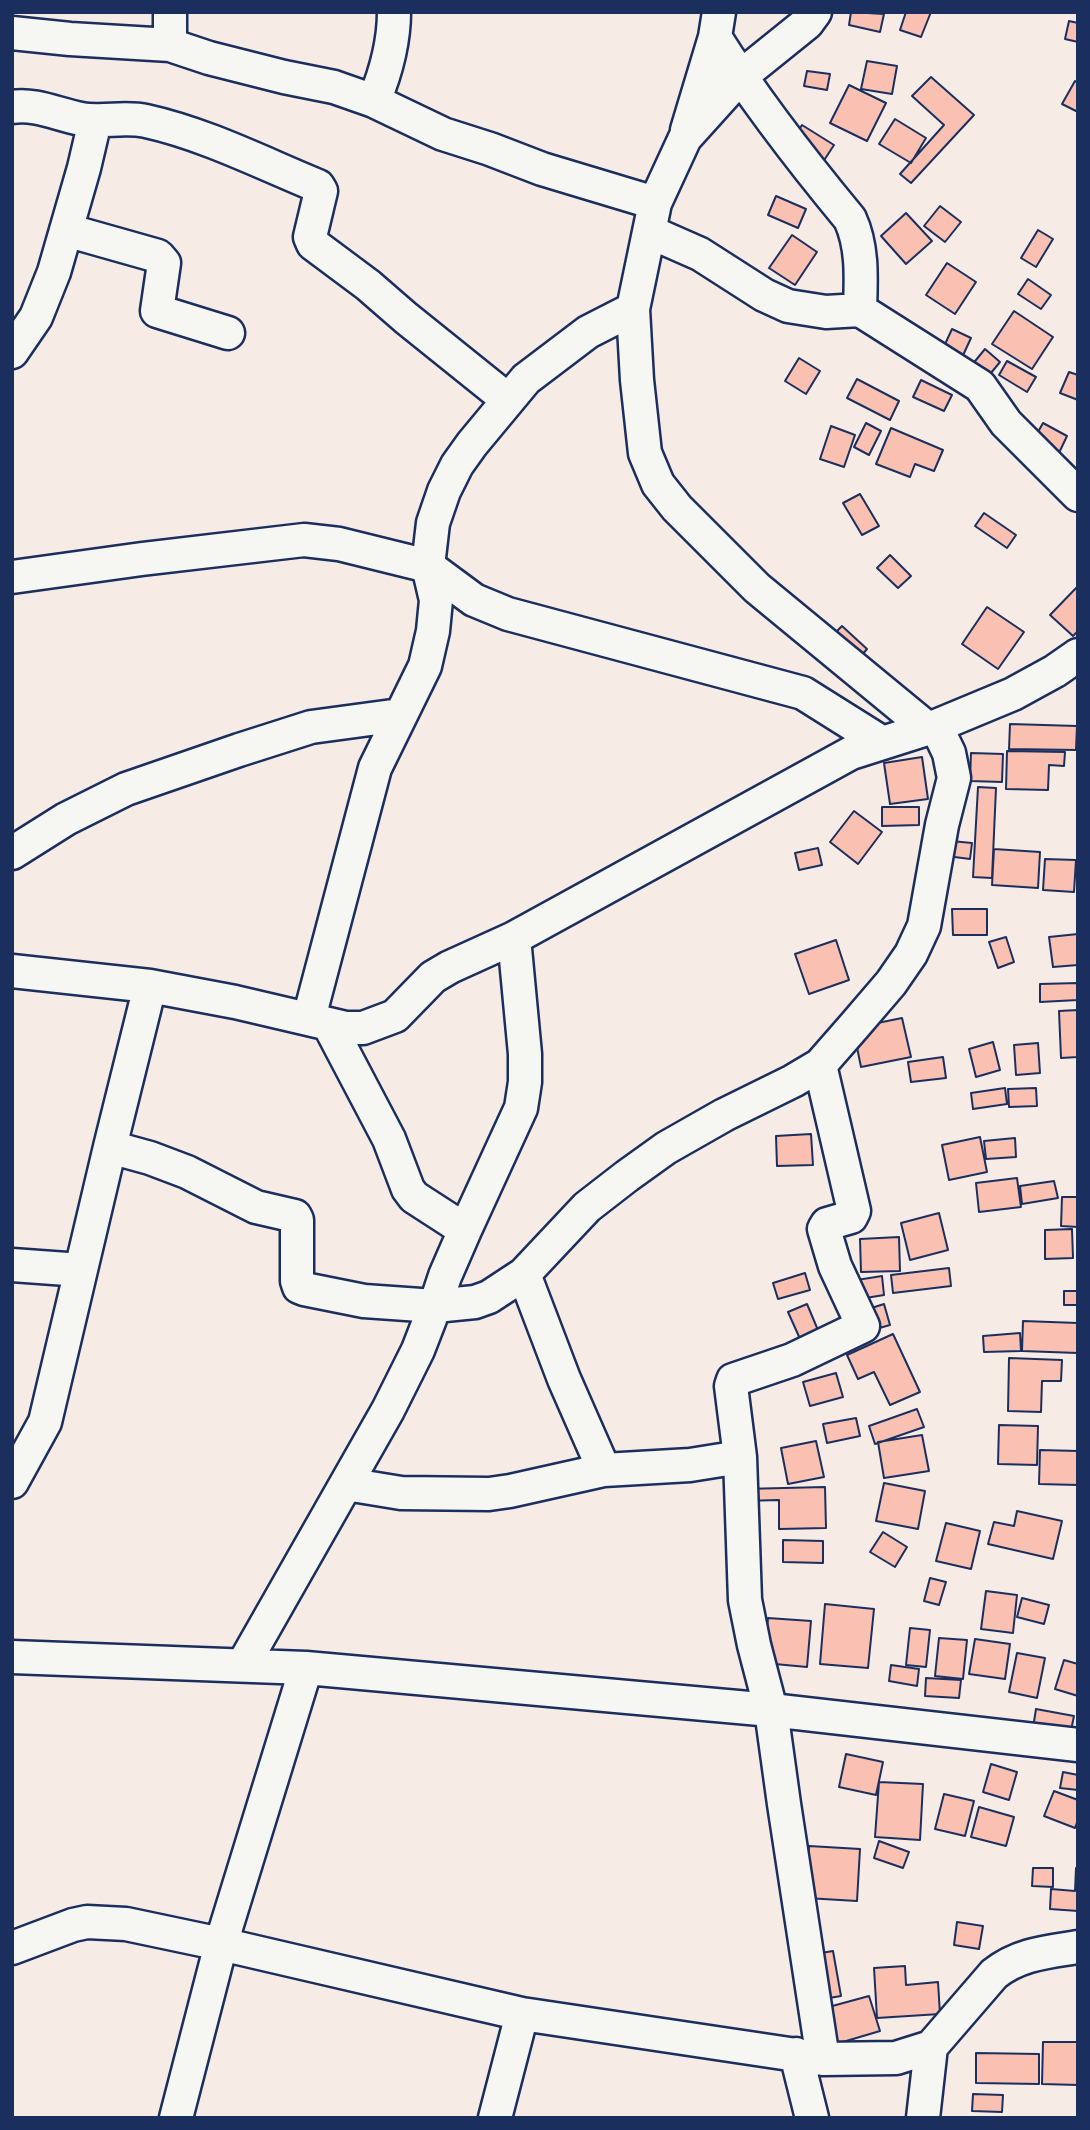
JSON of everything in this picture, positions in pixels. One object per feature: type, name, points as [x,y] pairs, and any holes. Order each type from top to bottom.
[{"type":"street","points":[[170,12],[170,46]]},
{"type":"street","points":[[374,101],[386,71],[394,12]]},
{"type":"street","points":[[685,138],[740,77],[807,23],[815,12]]},
{"type":"street","points":[[717,24],[740,77],[850,219],[856,233],[859,254],[860,310]]},
{"type":"street","points":[[110,1147],[187,1172],[256,1207],[295,1216],[299,1287],[364,1301],[435,1306],[475,1302],[489,1297],[524,1274],[587,1207],[666,1148],[820,1065],[891,983],[911,954],[924,926],[942,825],[954,778],[949,753],[932,727],[757,588],[677,508],[658,484],[645,453],[637,380],[634,309],[653,218],[685,138],[717,24]]},
{"type":"street","points":[[12,33],[170,46],[334,88],[374,101],[443,134],[542,169],[653,218],[700,254],[764,295],[788,306],[826,312],[860,310],[980,386],[1006,424],[1078,495]]},
{"type":"street","points":[[12,107],[37,108],[95,121],[125,118],[145,121],[188,133],[320,188],[310,237],[313,244],[368,285],[508,400]]},
{"type":"street","points":[[12,352],[40,309],[54,272],[95,121]]},
{"type":"street","points":[[66,230],[158,256],[164,263],[157,311],[228,333]]},
{"type":"street","points":[[465,1230],[414,1197],[408,1189],[389,1139],[319,1021],[375,768],[425,666],[433,631],[436,600],[428,566],[433,523],[444,491],[472,444],[526,379],[589,332],[634,309]]},
{"type":"street","points":[[12,577],[304,540],[339,544],[428,566],[474,600],[508,614],[803,693],[881,742]]},
{"type":"street","points":[[12,971],[150,986],[345,1028],[363,1028],[395,1016],[433,977],[450,967],[514,938],[851,754],[932,727],[1013,694],[1078,655]]},
{"type":"street","points":[[12,853],[66,820],[126,789],[311,727],[400,715]]},
{"type":"street","points":[[243,1665],[346,1484],[418,1350],[445,1276],[522,1108],[525,1054],[514,938]]},
{"type":"street","points":[[12,1482],[45,1422],[150,986]]},
{"type":"street","points":[[812,2118],[810,2057],[784,1804],[771,1710],[745,1600],[740,1457],[731,1386],[733,1380],[792,1360],[863,1326],[839,1276],[824,1229],[827,1224],[851,1217],[854,1211],[820,1065]]},
{"type":"street","points":[[12,1265],[81,1270]]},
{"type":"street","points":[[524,1274],[564,1379],[604,1470]]},
{"type":"street","points":[[346,1484],[401,1493],[489,1494],[604,1470],[690,1465],[740,1457]]},
{"type":"street","points":[[12,1657],[306,1668],[771,1710],[1078,1745]]},
{"type":"street","points":[[176,2118],[221,1944],[306,1668]]},
{"type":"street","points":[[12,1948],[87,1922],[126,1924],[523,2014],[810,2057],[896,2058],[930,2047],[1006,1964],[1032,1954],[1078,1947]]},
{"type":"street","points":[[495,2118],[523,2014]]},
{"type":"street","points":[[923,2118],[930,2047]]},
{"type":"building","points":[[851,12],[884,14],[880,32],[849,25]]},
{"type":"building","points":[[906,12],[931,12],[921,37],[900,30]]},
{"type":"building","points":[[1069,21],[1078,23],[1078,42],[1065,39]]},
{"type":"building","points":[[867,61],[897,66],[892,94],[861,89]]},
{"type":"building","points":[[807,71],[830,74],[827,90],[804,86]]},
{"type":"building","points":[[931,77],[974,115],[911,183],[900,174],[944,125],[912,96]]},
{"type":"building","points":[[1075,81],[1078,83],[1078,112],[1062,104]]},
{"type":"building","points":[[849,85],[886,103],[867,141],[830,123]]},
{"type":"building","points":[[895,119],[926,138],[911,163],[879,144]]},
{"type":"building","points":[[802,125],[834,145],[821,165],[789,145]]},
{"type":"building","points":[[776,196],[806,209],[798,228],[768,215]]},
{"type":"building","points":[[940,206],[961,222],[945,242],[924,226]]},
{"type":"building","points":[[906,213],[932,241],[906,264],[881,236]]},
{"type":"building","points":[[1038,230],[1053,239],[1036,267],[1021,258]]},
{"type":"building","points":[[792,235],[817,252],[795,285],[769,268]]},
{"type":"building","points":[[947,263],[976,282],[955,314],[926,295]]},
{"type":"building","points":[[1028,279],[1051,295],[1041,309],[1018,294]]},
{"type":"building","points":[[1014,311],[1053,337],[1032,369],[992,344]]},
{"type":"building","points":[[952,329],[971,338],[959,364],[940,355]]},
{"type":"building","points":[[985,349],[1000,362],[977,390],[962,377]]},
{"type":"building","points":[[799,358],[820,371],[806,394],[785,381]]},
{"type":"building","points":[[1007,361],[1036,377],[1027,392],[999,375]]},
{"type":"building","points":[[1069,372],[1078,375],[1078,400],[1060,393]]},
{"type":"building","points":[[857,379],[899,401],[890,420],[847,398]]},
{"type":"building","points":[[921,380],[952,395],[944,411],[913,397]]},
{"type":"building","points":[[866,423],[881,431],[869,455],[854,447]]},
{"type":"building","points":[[1043,423],[1067,436],[1058,455],[1033,441]]},
{"type":"building","points":[[831,426],[855,435],[844,467],[820,459]]},
{"type":"building","points":[[891,428],[943,450],[934,471],[915,464],[910,477],[876,464]]},
{"type":"building","points":[[860,494],[879,526],[862,535],[843,503]]},
{"type":"building","points":[[984,513],[1016,535],[1007,548],[975,526]]},
{"type":"building","points":[[890,555],[911,576],[898,588],[877,568]]},
{"type":"building","points":[[1078,586],[1078,631],[1073,636],[1050,615]]},
{"type":"building","points":[[987,607],[1024,632],[998,669],[962,644]]},
{"type":"building","points":[[842,626],[867,649],[856,662],[830,638]]},
{"type":"building","points":[[1010,724],[1077,726],[1076,750],[1009,749]]},
{"type":"building","points":[[1007,751],[1065,752],[1064,766],[1049,765],[1048,790],[1006,789]]},
{"type":"building","points":[[971,753],[1003,754],[1002,782],[970,781]]},
{"type":"building","points":[[922,757],[928,799],[890,804],[884,763]]},
{"type":"building","points":[[978,787],[996,788],[992,878],[973,877]]},
{"type":"building","points":[[882,807],[919,807],[919,825],[882,826]]},
{"type":"building","points":[[854,811],[882,832],[858,864],[830,842]]},
{"type":"building","points":[[941,840],[972,843],[970,859],[939,855]]},
{"type":"building","points":[[818,848],[822,865],[799,870],[795,853]]},
{"type":"building","points":[[994,849],[1040,852],[1038,888],[992,885]]},
{"type":"building","points":[[1045,859],[1076,860],[1074,892],[1043,890]]},
{"type":"building","points":[[952,909],[987,909],[987,935],[953,935]]},
{"type":"building","points":[[1078,934],[1078,965],[1053,967],[1049,937]]},
{"type":"building","points":[[1006,937],[1014,962],[998,968],[989,942]]},
{"type":"building","points":[[836,940],[849,980],[809,994],[795,954]]},
{"type":"building","points":[[1078,983],[1078,1000],[1040,1002],[1040,984]]},
{"type":"building","points":[[1078,1010],[1078,1057],[1061,1058],[1059,1011]]},
{"type":"building","points":[[902,1018],[911,1057],[861,1067],[853,1028]]},
{"type":"building","points":[[993,1042],[1000,1070],[976,1077],[969,1049]]},
{"type":"building","points":[[1038,1043],[1040,1073],[1016,1075],[1014,1045]]},
{"type":"building","points":[[943,1057],[946,1078],[911,1082],[908,1062]]},
{"type":"building","points":[[1005,1088],[1007,1104],[973,1109],[971,1093]]},
{"type":"building","points":[[1036,1088],[1037,1106],[1009,1107],[1008,1089]]},
{"type":"building","points":[[811,1134],[813,1165],[777,1166],[776,1136]]},
{"type":"building","points":[[980,1137],[987,1172],[949,1180],[942,1145]]},
{"type":"building","points":[[1015,1138],[1016,1157],[986,1159],[984,1141]]},
{"type":"building","points":[[1017,1178],[1021,1207],[979,1212],[976,1183]]},
{"type":"building","points":[[1054,1181],[1058,1198],[1022,1204],[1020,1186]]},
{"type":"building","points":[[1062,1197],[1078,1197],[1078,1227],[1061,1226]]},
{"type":"building","points":[[939,1213],[948,1250],[910,1260],[901,1223]]},
{"type":"building","points":[[1072,1229],[1073,1258],[1045,1259],[1045,1230]]},
{"type":"building","points":[[899,1237],[900,1271],[861,1272],[860,1239]]},
{"type":"building","points":[[949,1268],[951,1286],[893,1293],[891,1275]]},
{"type":"building","points":[[805,1273],[810,1290],[778,1299],[773,1283]]},
{"type":"building","points":[[882,1276],[884,1295],[841,1302],[838,1283]]},
{"type":"building","points":[[1064,1291],[1078,1291],[1078,1305],[1064,1305]]},
{"type":"building","points":[[807,1304],[823,1342],[805,1350],[788,1312]]},
{"type":"building","points":[[884,1304],[890,1325],[865,1332],[859,1312]]},
{"type":"building","points":[[1023,1321],[1078,1323],[1078,1353],[1022,1351]]},
{"type":"building","points":[[1020,1333],[1021,1351],[984,1352],[983,1336]]},
{"type":"building","points":[[893,1334],[920,1392],[890,1405],[874,1372],[858,1379],[847,1355]]},
{"type":"building","points":[[1009,1358],[1062,1360],[1061,1381],[1042,1381],[1041,1412],[1008,1411]]},
{"type":"building","points":[[836,1373],[843,1397],[810,1406],[803,1382]]},
{"type":"building","points":[[917,1409],[924,1427],[875,1444],[869,1426]]},
{"type":"building","points":[[856,1418],[860,1436],[827,1443],[823,1424]]},
{"type":"building","points":[[999,1425],[1038,1426],[1037,1465],[998,1464]]},
{"type":"building","points":[[922,1435],[929,1471],[884,1478],[878,1442]]},
{"type":"building","points":[[816,1441],[824,1477],[788,1484],[781,1448]]},
{"type":"building","points":[[1040,1450],[1078,1451],[1078,1485],[1039,1484]]},
{"type":"building","points":[[884,1483],[925,1491],[918,1529],[876,1521]]},
{"type":"building","points":[[825,1487],[826,1528],[779,1529],[779,1500],[743,1501],[743,1489]]},
{"type":"building","points":[[1017,1511],[1062,1521],[1053,1559],[988,1544],[994,1522],[1014,1526]]},
{"type":"building","points":[[946,1523],[980,1531],[971,1569],[936,1561]]},
{"type":"building","points":[[883,1532],[907,1547],[895,1567],[870,1552]]},
{"type":"building","points":[[783,1540],[823,1541],[823,1563],[783,1562]]},
{"type":"building","points":[[930,1578],[946,1582],[939,1605],[924,1601]]},
{"type":"building","points":[[986,1591],[1017,1595],[1013,1633],[981,1629]]},
{"type":"building","points":[[1022,1598],[1049,1605],[1044,1624],[1017,1617]]},
{"type":"building","points":[[825,1604],[874,1609],[868,1668],[820,1664]]},
{"type":"building","points":[[768,1618],[811,1621],[807,1667],[764,1663]]},
{"type":"building","points":[[910,1628],[930,1630],[926,1667],[906,1665]]},
{"type":"building","points":[[939,1638],[967,1640],[963,1679],[935,1676]]},
{"type":"building","points":[[975,1639],[1010,1644],[1005,1679],[969,1674]]},
{"type":"building","points":[[1017,1653],[1045,1658],[1037,1698],[1009,1692]]},
{"type":"building","points":[[1064,1660],[1078,1664],[1078,1696],[1055,1689]]},
{"type":"building","points":[[891,1665],[919,1669],[917,1686],[889,1681]]},
{"type":"building","points":[[926,1678],[961,1680],[959,1698],[925,1696]]},
{"type":"building","points":[[1036,1709],[1074,1716],[1070,1735],[1033,1728]]},
{"type":"building","points":[[846,1754],[883,1762],[876,1795],[839,1787]]},
{"type":"building","points":[[991,1764],[1017,1772],[1009,1800],[983,1792]]},
{"type":"building","points":[[1063,1772],[1078,1775],[1078,1790],[1060,1788]]},
{"type":"building","points":[[879,1782],[923,1784],[920,1840],[875,1837]]},
{"type":"building","points":[[1054,1791],[1078,1800],[1078,1820],[1075,1828],[1044,1816]]},
{"type":"building","points":[[944,1794],[974,1801],[965,1836],[935,1829]]},
{"type":"building","points":[[979,1807],[1014,1817],[1006,1846],[971,1837]]},
{"type":"building","points":[[879,1841],[909,1852],[903,1868],[874,1858]]},
{"type":"building","points":[[809,1846],[860,1849],[857,1901],[806,1898]]},
{"type":"building","points":[[1033,1868],[1053,1868],[1053,1887],[1032,1886]]},
{"type":"building","points":[[1076,1868],[1078,1911],[1050,1909],[1051,1889],[1075,1891]]},
{"type":"building","points":[[957,1922],[983,1926],[979,1949],[954,1945]]},
{"type":"building","points":[[833,1951],[841,1996],[817,2000],[809,1955]]},
{"type":"building","points":[[905,1966],[906,1985],[938,1982],[940,2014],[877,2018],[874,1968]]},
{"type":"building","points":[[869,1996],[880,2031],[836,2044],[825,2008]]},
{"type":"building","points":[[1043,2042],[1078,2042],[1078,2085],[1042,2084]]},
{"type":"building","points":[[976,2053],[1039,2054],[1039,2084],[976,2083]]},
{"type":"building","points":[[973,2094],[1003,2095],[1002,2112],[972,2111]]}]
